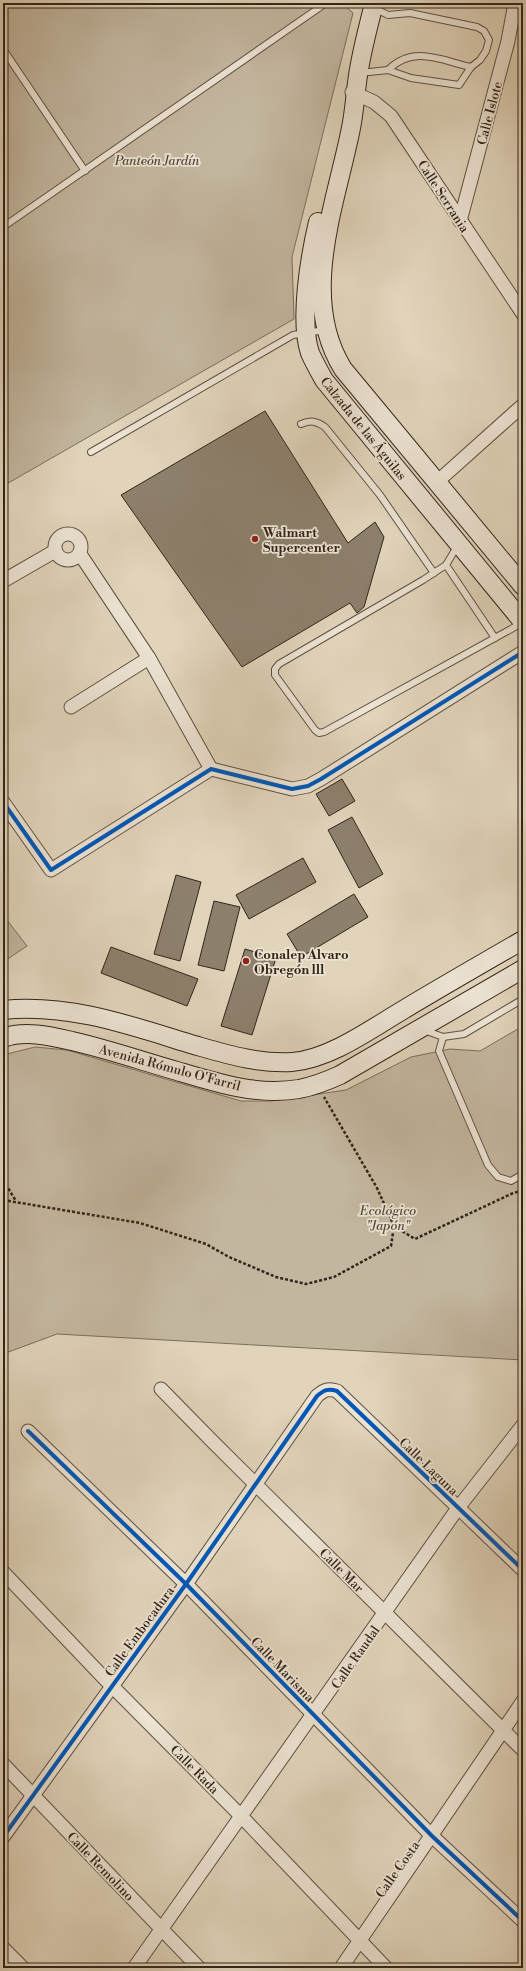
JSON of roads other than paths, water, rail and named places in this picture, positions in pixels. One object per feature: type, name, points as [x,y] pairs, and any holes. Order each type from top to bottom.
[{"type":"main road","name":"Calzada de las Águilas","points":[[373,6],[356,85],[351,127],[327,234],[321,283],[321,309],[326,330],[333,352],[343,369],[523,586]]},
{"type":"main road","name":"Calzada de las Águilas","points":[[356,85],[340,124],[316,229],[308,278],[307,333],[310,351],[324,380],[523,622]]},
{"type":"main road","name":"Avenida Rómulo O'Farril","points":[[3,1010],[49,1008],[100,1017],[238,1057],[270,1062],[293,1062],[316,1056],[352,1040],[523,940]]},
{"type":"main road","name":"Avenida Rómulo O'Farril","points":[[3,1038],[10,1035],[44,1035],[91,1046],[228,1086],[265,1091],[298,1089],[316,1085],[340,1075],[523,969]]},
{"type":"street","name":"Calle Islote","points":[[460,222],[508,41],[515,3]]},
{"type":"street","name":"Calle Serrania","points":[[356,85],[391,116],[460,222],[523,314]]},
{"type":"street","points":[[437,482],[523,405]]},
{"type":"street","points":[[66,533],[74,534],[80,539],[82,546],[80,554],[74,559],[66,560],[59,557],[55,551],[55,543],[59,537],[66,533]]},
{"type":"street","points":[[3,581],[55,551]]},
{"type":"street","points":[[80,554],[149,658],[211,769]]},
{"type":"street","points":[[3,802],[51,870],[211,769],[292,789],[308,786],[523,652]]},
{"type":"street","points":[[71,707],[149,658]]},
{"type":"street","name":"Calle Mar","points":[[161,1389],[523,1750]]},
{"type":"street","name":"Calle Laguna","points":[[317,1396],[325,1390],[331,1389],[336,1391],[523,1570]]},
{"type":"street","name":"Calle Embocadura","points":[[3,1837],[186,1584],[317,1396]]},
{"type":"street","name":"Calle Raudal","points":[[134,1968],[386,1613],[458,1508],[523,1426]]},
{"type":"street","name":"Calle Marisma","points":[[28,1431],[186,1584],[432,1836],[523,1921]]},
{"type":"street","name":"Calle Rada","points":[[3,1572],[241,1816],[386,1968]]},
{"type":"street","name":"Calle Costa","points":[[341,1968],[523,1701]]},
{"type":"street","name":"Calle Remolino","points":[[3,1764],[199,1968]]},
{"type":"street","points":[[3,1948],[23,1968]]},
{"type":"lane","points":[[3,227],[326,3]]},
{"type":"lane","points":[[373,6],[388,15],[410,13],[477,27],[484,31],[489,40],[486,51],[480,60],[471,66],[459,84],[411,78],[388,70]]},
{"type":"lane","points":[[3,49],[85,171]]},
{"type":"lane","points":[[356,85],[388,70],[397,60],[417,54],[471,66]]},
{"type":"lane","points":[[91,452],[293,335],[326,330]]},
{"type":"lane","points":[[301,424],[311,420],[318,422],[325,427],[380,495],[434,573]]},
{"type":"lane","points":[[459,544],[446,565],[280,664],[275,669],[275,675],[315,730],[319,733],[324,732],[523,622]]},
{"type":"lane","points":[[446,565],[495,638]]},
{"type":"lane","points":[[421,1029],[444,1037],[464,1034],[523,999]]},
{"type":"lane","points":[[444,1037],[439,1051],[488,1165],[498,1177],[511,1181],[523,1174]]},
{"type":"place","name":"Walmart Supercenter","points":[[255,539]]},
{"type":"place","name":"Conalep Alvaro Obregón lll","points":[[246,961]]},
{"type":"park label","name":"Panteón Jardín","points":[[157,160]]},
{"type":"park label","name":"Ecológico \"Japón\"","points":[[388,1218]]}]
